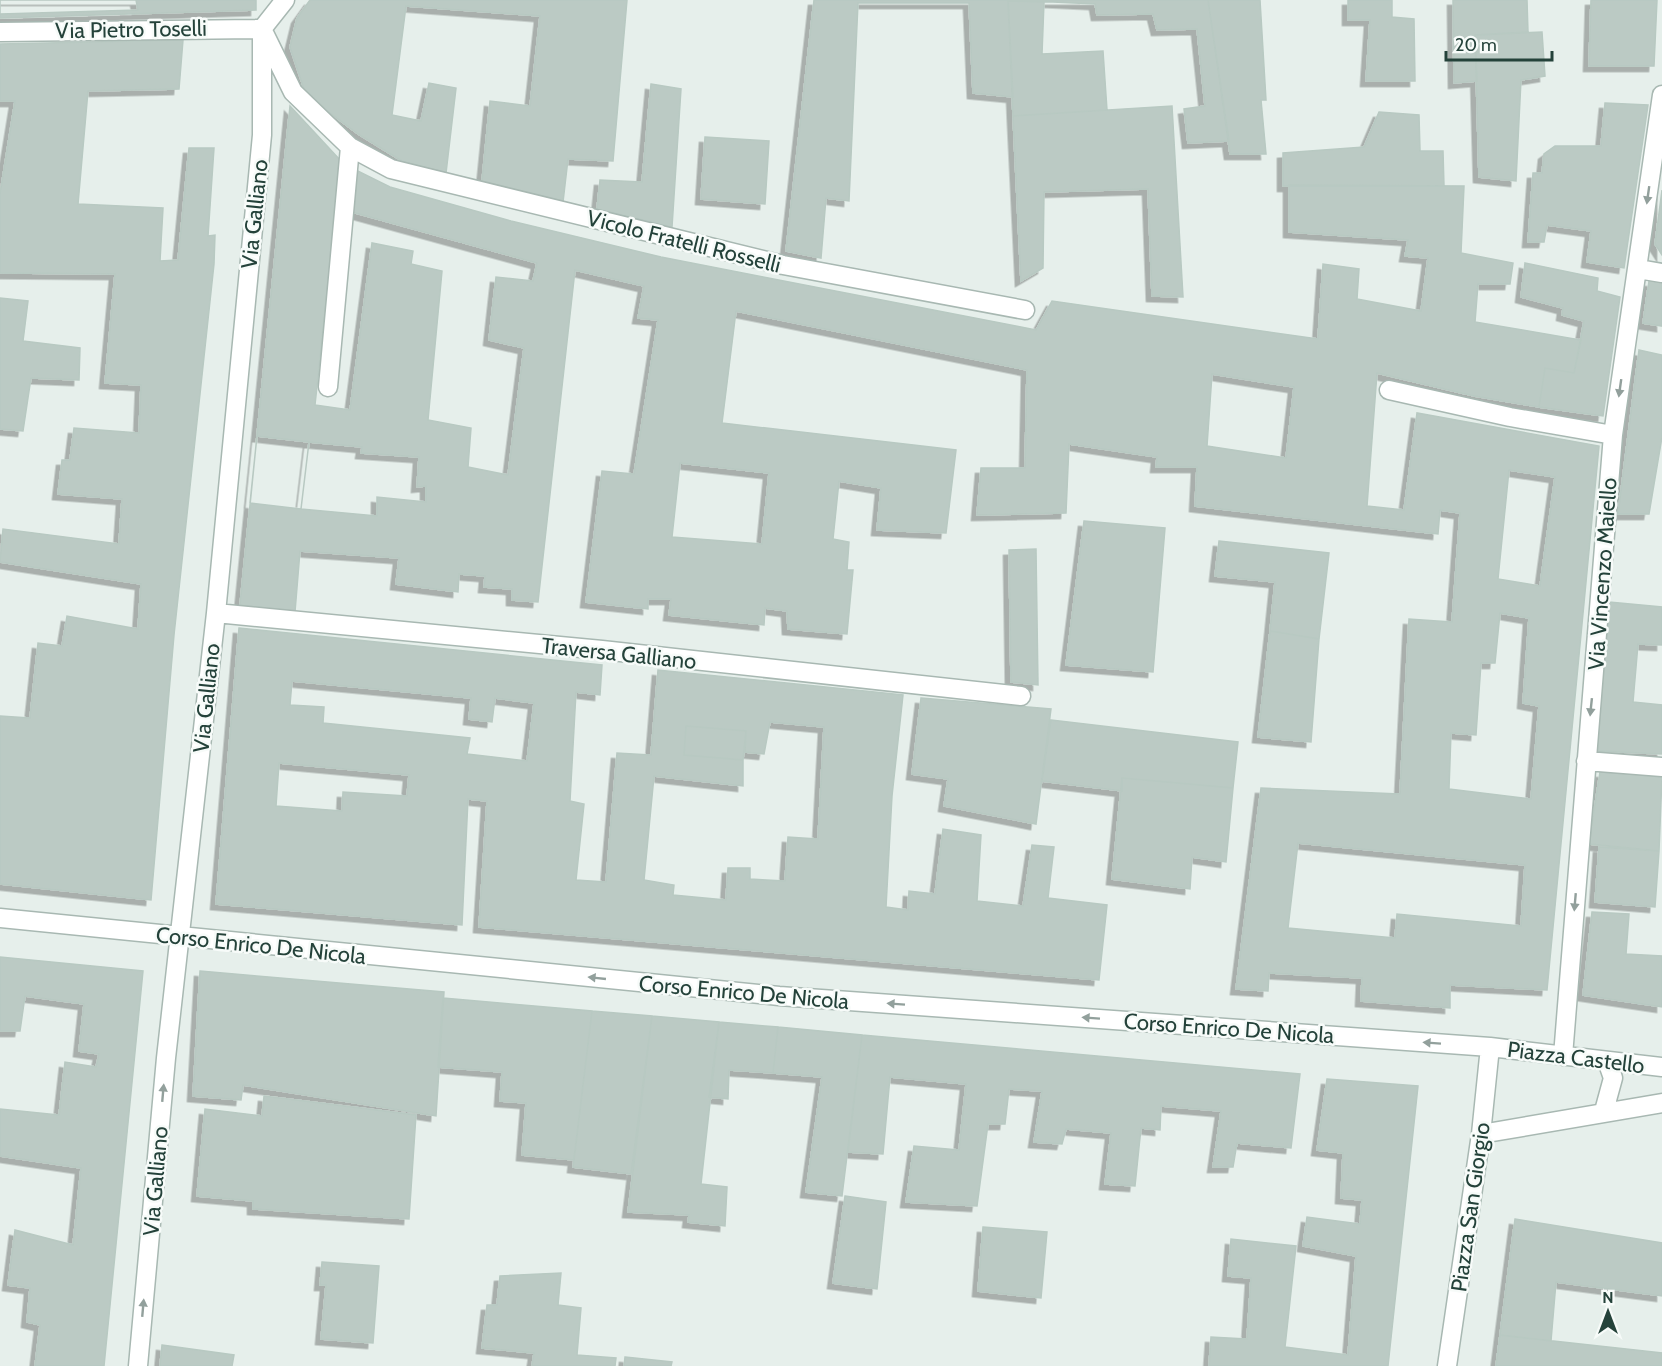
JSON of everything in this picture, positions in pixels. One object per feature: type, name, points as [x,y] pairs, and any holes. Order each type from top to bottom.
[{"type":"street","points":[[262,29],[285,0]]},
{"type":"street","name":"Via Pietro Toselli","points":[[0,32],[262,29]]},
{"type":"street","name":"Vicolo Fratelli Rosselli","points":[[262,29],[293,92],[350,147],[391,169],[783,265],[1025,310]]},
{"type":"street","name":"Via Galliano","points":[[138,1366],[166,1059],[216,613],[262,135],[262,29]]},
{"type":"street","name":"Via Vincenzo Maiello","points":[[1563,1056],[1613,435],[1662,95]]},
{"type":"street","points":[[328,387],[350,147]]},
{"type":"street","points":[[1638,269],[1662,273]]},
{"type":"street","points":[[1389,390],[1510,417],[1613,435]]},
{"type":"street","name":"Traversa Galliano","points":[[216,613],[602,650],[1021,696]]},
{"type":"street","points":[[1586,760],[1662,767]]},
{"type":"street","name":"Corso Enrico De Nicola","points":[[0,918],[180,938],[779,996],[1490,1047]]},
{"type":"street","name":"Piazza Castello","points":[[1490,1047],[1662,1067]]},
{"type":"street","name":"Piazza San Giorgio","points":[[1447,1366],[1481,1134],[1490,1047]]},
{"type":"street","points":[[1604,1112],[1613,1078],[1607,1061]]},
{"type":"street","name":"Piazza Castello","points":[[1481,1134],[1662,1103]]},
{"type":"building","points":[[0,0],[256,0],[256,10],[0,18]]},
{"type":"building","points":[[0,0],[136,0],[138,10],[0,14]]},
{"type":"building","points":[[310,0],[627,0],[613,161],[568,159],[563,202],[482,181],[490,101],[530,106],[540,16],[406,6],[392,115],[421,121],[429,83],[456,88],[446,173],[402,161],[358,134],[326,110],[304,89],[290,47],[297,18]]},
{"type":"building","points":[[814,0],[1008,0],[1013,97],[973,93],[969,3],[858,3],[849,201],[826,198],[821,258],[786,251]]},
{"type":"building","points":[[1008,0],[1208,0],[1229,141],[1188,143],[1184,109],[1205,106],[1197,29],[1157,30],[1153,14],[1097,15],[1095,4]]},
{"type":"building","points":[[1208,0],[1260,0],[1266,100],[1261,100],[1266,154],[1230,154]]},
{"type":"building","points":[[1348,0],[1392,0],[1392,17],[1414,19],[1415,81],[1366,81],[1370,20],[1348,20]]},
{"type":"building","points":[[1453,0],[1527,0],[1528,32],[1475,35],[1477,81],[1454,83]]},
{"type":"building","points":[[1591,0],[1657,0],[1654,66],[1589,66]]},
{"type":"building","points":[[1008,1],[1044,2],[1042,54],[1103,51],[1107,110],[1013,116]]},
{"type":"building","points":[[1542,32],[1545,76],[1521,80],[1516,181],[1479,177],[1475,35]]},
{"type":"building","points":[[183,40],[179,89],[88,91],[78,204],[163,208],[160,261],[178,260],[189,148],[214,148],[208,236],[215,235],[214,264],[174,635],[151,900],[0,884],[0,716],[30,718],[38,643],[62,646],[67,616],[138,629],[141,584],[0,562],[3,529],[119,544],[122,499],[58,494],[62,460],[70,460],[74,428],[139,433],[141,385],[105,383],[115,274],[0,273],[0,194],[15,101],[0,101],[0,44]]},
{"type":"building","points":[[651,84],[681,89],[672,227],[597,209],[600,180],[642,182]]},
{"type":"building","points":[[1605,103],[1648,105],[1624,268],[1587,262],[1591,231],[1547,225],[1544,242],[1528,242],[1533,173],[1542,173],[1544,154],[1555,146],[1601,146]]},
{"type":"building","points":[[290,106],[341,161],[315,405],[350,410],[372,243],[413,251],[411,264],[442,271],[428,420],[471,428],[468,467],[508,475],[524,348],[489,340],[496,277],[533,281],[537,263],[348,211],[358,171],[390,187],[511,221],[661,257],[1036,330],[1052,301],[1318,339],[1323,264],[1359,269],[1357,299],[1421,311],[1428,258],[1405,256],[1408,240],[1289,232],[1289,185],[1464,186],[1461,253],[1513,263],[1510,284],[1478,284],[1475,322],[1581,340],[1574,373],[1545,368],[1539,407],[1474,396],[1377,373],[1367,506],[1404,510],[1417,413],[1599,446],[1547,990],[1450,985],[1450,1008],[1361,1001],[1362,978],[1269,973],[1268,991],[1236,989],[1261,788],[1400,794],[1409,619],[1452,622],[1460,513],[1440,510],[1438,534],[1195,506],[1197,467],[1156,467],[1157,457],[1069,444],[1066,513],[977,515],[981,468],[1025,468],[1027,370],[736,311],[722,423],[956,450],[946,533],[877,530],[881,488],[839,481],[833,539],[849,542],[847,570],[853,570],[847,634],[788,629],[787,611],[765,608],[764,625],[669,615],[671,599],[648,599],[648,609],[586,602],[602,471],[634,474],[658,320],[638,318],[644,286],[575,270],[538,602],[512,600],[512,589],[484,587],[485,576],[459,574],[458,592],[396,584],[399,558],[300,551],[295,612],[240,605]],"holes":[[[1212,374],[1294,387],[1286,458],[1207,446]],[[309,442],[362,447],[361,453],[419,457],[417,487],[426,486],[426,502],[377,497],[377,516],[301,509]],[[680,463],[769,473],[762,544],[672,537]],[[1509,470],[1555,477],[1540,586],[1498,579]],[[1500,613],[1529,618],[1523,703],[1539,706],[1531,799],[1449,789],[1451,733],[1476,735],[1481,663],[1495,663]],[[1298,843],[1525,865],[1521,926],[1397,914],[1395,938],[1288,928]]]},
{"type":"building","points":[[1172,106],[1183,297],[1152,296],[1148,189],[1044,192],[1043,268],[1021,281],[1013,116]]},
{"type":"building","points":[[1379,112],[1419,115],[1420,151],[1443,151],[1444,186],[1283,186],[1283,153],[1364,147]]},
{"type":"building","points":[[705,137],[769,141],[765,204],[701,199]]},
{"type":"building","points":[[1662,190],[1662,255],[1655,244]]},
{"type":"building","points":[[1525,263],[1598,278],[1597,291],[1620,297],[1603,416],[1539,407],[1545,368],[1574,373],[1584,321],[1562,315],[1563,308],[1521,297]]},
{"type":"building","points":[[1649,281],[1662,282],[1662,326],[1643,323]]},
{"type":"building","points":[[0,298],[28,301],[23,341],[80,348],[79,380],[31,378],[23,431],[0,429]]},
{"type":"building","points":[[1639,350],[1662,355],[1662,437],[1649,514],[1618,514]]},
{"type":"building","points":[[257,436],[309,442],[301,509],[250,503]]},
{"type":"building","points":[[1084,521],[1165,528],[1153,672],[1066,665]]},
{"type":"building","points":[[1219,541],[1329,553],[1319,639],[1270,631],[1275,582],[1215,576]]},
{"type":"building","points":[[1036,549],[1038,685],[1011,682],[1009,550]]},
{"type":"building","points":[[1609,602],[1662,607],[1662,645],[1638,644],[1633,702],[1662,705],[1662,754],[1596,751]]},
{"type":"building","points":[[239,628],[602,665],[600,695],[576,692],[570,801],[584,804],[576,880],[606,882],[617,753],[651,755],[658,670],[903,695],[892,796],[886,907],[908,910],[909,891],[935,894],[943,829],[981,835],[977,901],[1023,906],[1032,845],[1054,847],[1048,898],[1107,905],[1099,980],[479,927],[487,801],[468,799],[462,925],[216,904]],"holes":[[[292,681],[471,698],[469,719],[492,722],[495,698],[534,703],[527,761],[467,754],[470,738],[323,723],[324,707],[290,705]],[[770,722],[824,727],[818,839],[788,837],[785,881],[750,879],[750,868],[728,868],[726,900],[673,895],[674,885],[644,880],[654,776],[743,786],[743,760],[684,755],[686,726],[746,731],[745,752],[764,754]],[[279,763],[409,775],[407,796],[343,792],[342,811],[276,806]]]},
{"type":"building","points":[[1270,631],[1319,639],[1311,742],[1258,737]]},
{"type":"building","points":[[921,698],[1051,709],[1036,824],[944,806],[948,779],[912,774]]},
{"type":"building","points":[[1051,720],[1238,742],[1233,788],[1122,778],[1122,791],[1042,781]]},
{"type":"building","points":[[686,726],[746,731],[743,760],[684,755]]},
{"type":"building","points":[[1600,772],[1662,776],[1659,851],[1589,844]]},
{"type":"building","points":[[1122,778],[1233,788],[1226,862],[1192,857],[1190,889],[1112,879]]},
{"type":"building","points":[[1599,847],[1659,851],[1655,907],[1595,902]]},
{"type":"building","points":[[1592,912],[1629,914],[1626,954],[1662,956],[1662,1007],[1583,995]]},
{"type":"building","points":[[0,957],[143,971],[104,1366],[35,1366],[40,1325],[27,1322],[30,1288],[8,1285],[15,1230],[73,1245],[81,1168],[0,1156],[0,1109],[59,1115],[65,1062],[96,1067],[99,1054],[79,1051],[84,1004],[25,996],[20,1031],[0,1031]]},
{"type":"building","points":[[200,971],[444,992],[436,1116],[243,1085],[241,1100],[193,1096]]},
{"type":"building","points":[[443,998],[592,1011],[574,1160],[522,1155],[526,1103],[500,1101],[502,1072],[438,1067]]},
{"type":"building","points":[[592,1011],[652,1016],[631,1174],[573,1167]]},
{"type":"building","points":[[652,1016],[719,1022],[701,1184],[727,1187],[725,1226],[688,1222],[689,1215],[628,1212]]},
{"type":"building","points":[[719,1022],[778,1027],[773,1073],[729,1070],[728,1099],[709,1097]]},
{"type":"building","points":[[778,1027],[862,1035],[842,1196],[806,1192],[822,1077],[773,1073]]},
{"type":"building","points":[[862,1035],[1300,1074],[1291,1148],[1237,1143],[1233,1167],[1213,1167],[1221,1111],[1161,1106],[1160,1130],[1141,1128],[1135,1186],[1105,1184],[1111,1133],[1066,1129],[1062,1144],[1034,1142],[1042,1091],[1009,1089],[1005,1124],[988,1124],[977,1206],[906,1202],[914,1146],[959,1150],[966,1084],[890,1077],[883,1154],[848,1152]]},
{"type":"building","points":[[1327,1079],[1418,1086],[1388,1366],[1209,1366],[1211,1337],[1247,1339],[1251,1278],[1228,1276],[1231,1239],[1296,1246],[1285,1347],[1348,1355],[1356,1256],[1303,1246],[1307,1217],[1360,1224],[1362,1200],[1341,1198],[1343,1153],[1317,1150]]},
{"type":"building","points":[[264,1096],[416,1115],[409,1219],[253,1209],[253,1201],[197,1196],[205,1109],[262,1116]]},
{"type":"building","points":[[845,1196],[886,1202],[877,1289],[833,1283]]},
{"type":"building","points":[[1515,1219],[1662,1243],[1662,1296],[1556,1282],[1551,1341],[1500,1335]]},
{"type":"building","points":[[983,1227],[1047,1232],[1041,1298],[978,1291]]},
{"type":"building","points":[[322,1262],[379,1266],[373,1343],[321,1339],[326,1285],[320,1285]]},
{"type":"building","points":[[561,1273],[558,1305],[581,1308],[577,1355],[616,1358],[615,1366],[532,1366],[534,1353],[482,1348],[487,1305],[497,1305],[500,1276]]},
{"type":"building","points":[[1500,1335],[1662,1353],[1662,1366],[1496,1366]]},
{"type":"building","points":[[162,1345],[234,1355],[232,1366],[160,1366]]},
{"type":"building","points":[[625,1357],[672,1362],[671,1366],[624,1366]]}]
